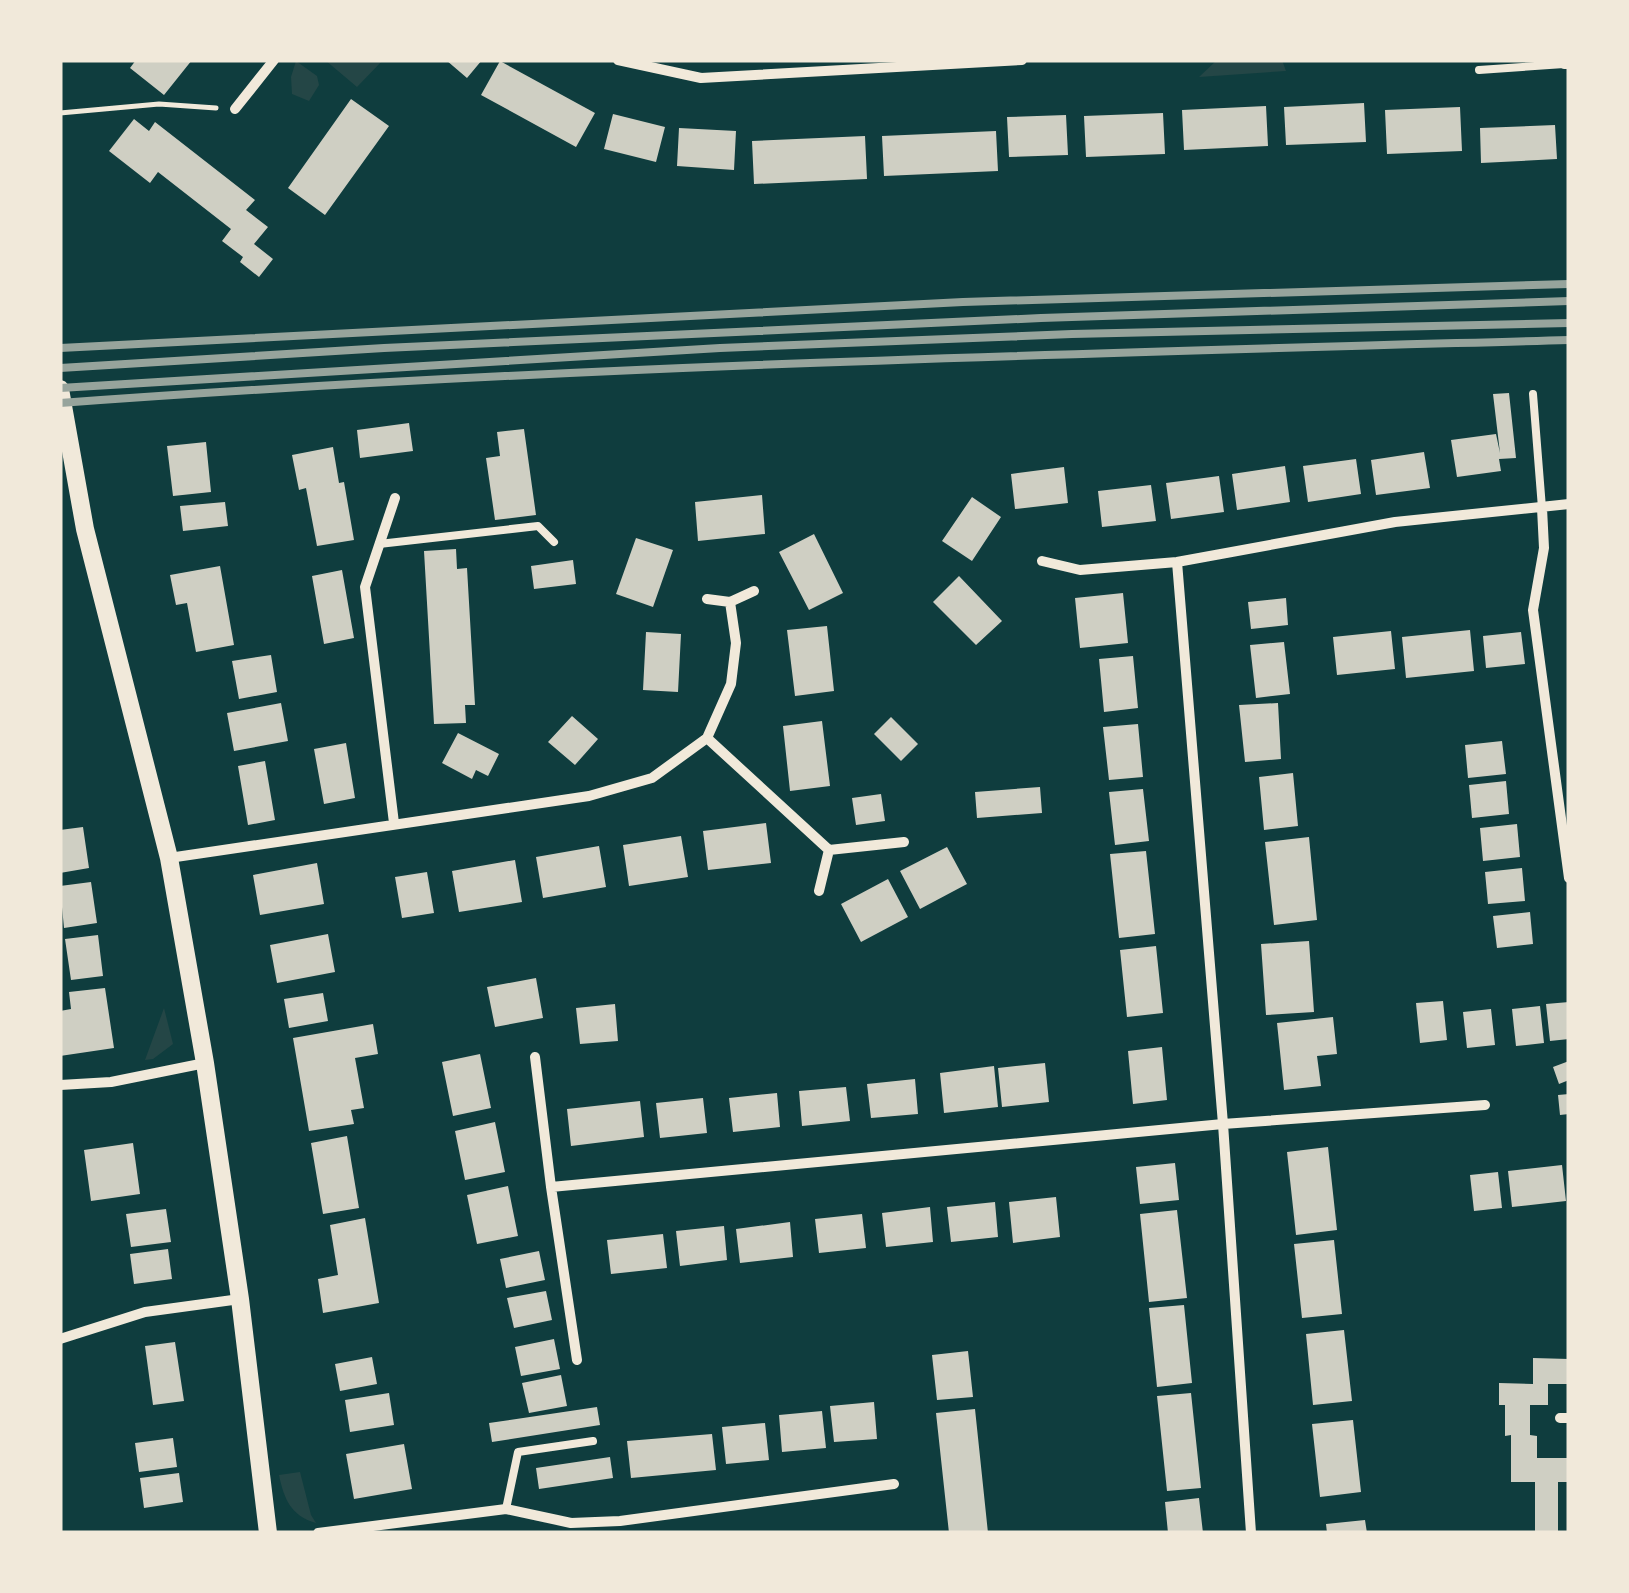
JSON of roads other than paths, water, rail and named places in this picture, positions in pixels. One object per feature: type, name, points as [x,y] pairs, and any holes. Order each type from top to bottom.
[{"type":"street","points":[[234,109],[274,60]]},
{"type":"street","points":[[618,60],[701,78],[1022,60]]},
{"type":"street","points":[[60,389],[85,529],[168,858],[205,1063],[240,1299],[268,1533]]},
{"type":"street","points":[[394,822],[365,587],[395,498]]},
{"type":"street","points":[[1042,561],[1080,570],[1176,562],[1395,522],[1569,504]]},
{"type":"street","points":[[1542,508],[1544,548],[1533,610],[1564,810],[1569,878]]},
{"type":"street","points":[[1176,562],[1252,1533]]},
{"type":"street","points":[[707,599],[730,602],[754,591]]},
{"type":"street","points":[[168,858],[605,791],[652,778],[707,738],[731,684],[736,643],[730,602]]},
{"type":"street","points":[[707,738],[829,850],[904,842]]},
{"type":"street","points":[[819,892],[829,850]]},
{"type":"street","points":[[535,1058],[577,1360]]},
{"type":"street","points":[[60,1085],[111,1082],[205,1063]]},
{"type":"street","points":[[550,1187],[1222,1124],[1485,1105]]},
{"type":"street","points":[[60,1339],[146,1312],[240,1299]]},
{"type":"street","points":[[318,1533],[506,1510],[572,1528],[894,1484]]},
{"type":"lane","points":[[1480,70],[1566,64]]},
{"type":"lane","points":[[1533,394],[1542,508]]},
{"type":"lane","points":[[379,544],[538,526],[554,542]]},
{"type":"lane","points":[[506,1510],[518,1452],[593,1441]]},
{"type":"railway","points":[[60,348],[963,302],[1569,284]]},
{"type":"railway","points":[[60,368],[384,348],[1041,318],[1569,301]]},
{"type":"railway","points":[[60,388],[720,348],[1072,334],[1569,323]]},
{"type":"railway","points":[[60,403],[625,370],[1569,340]]}]
